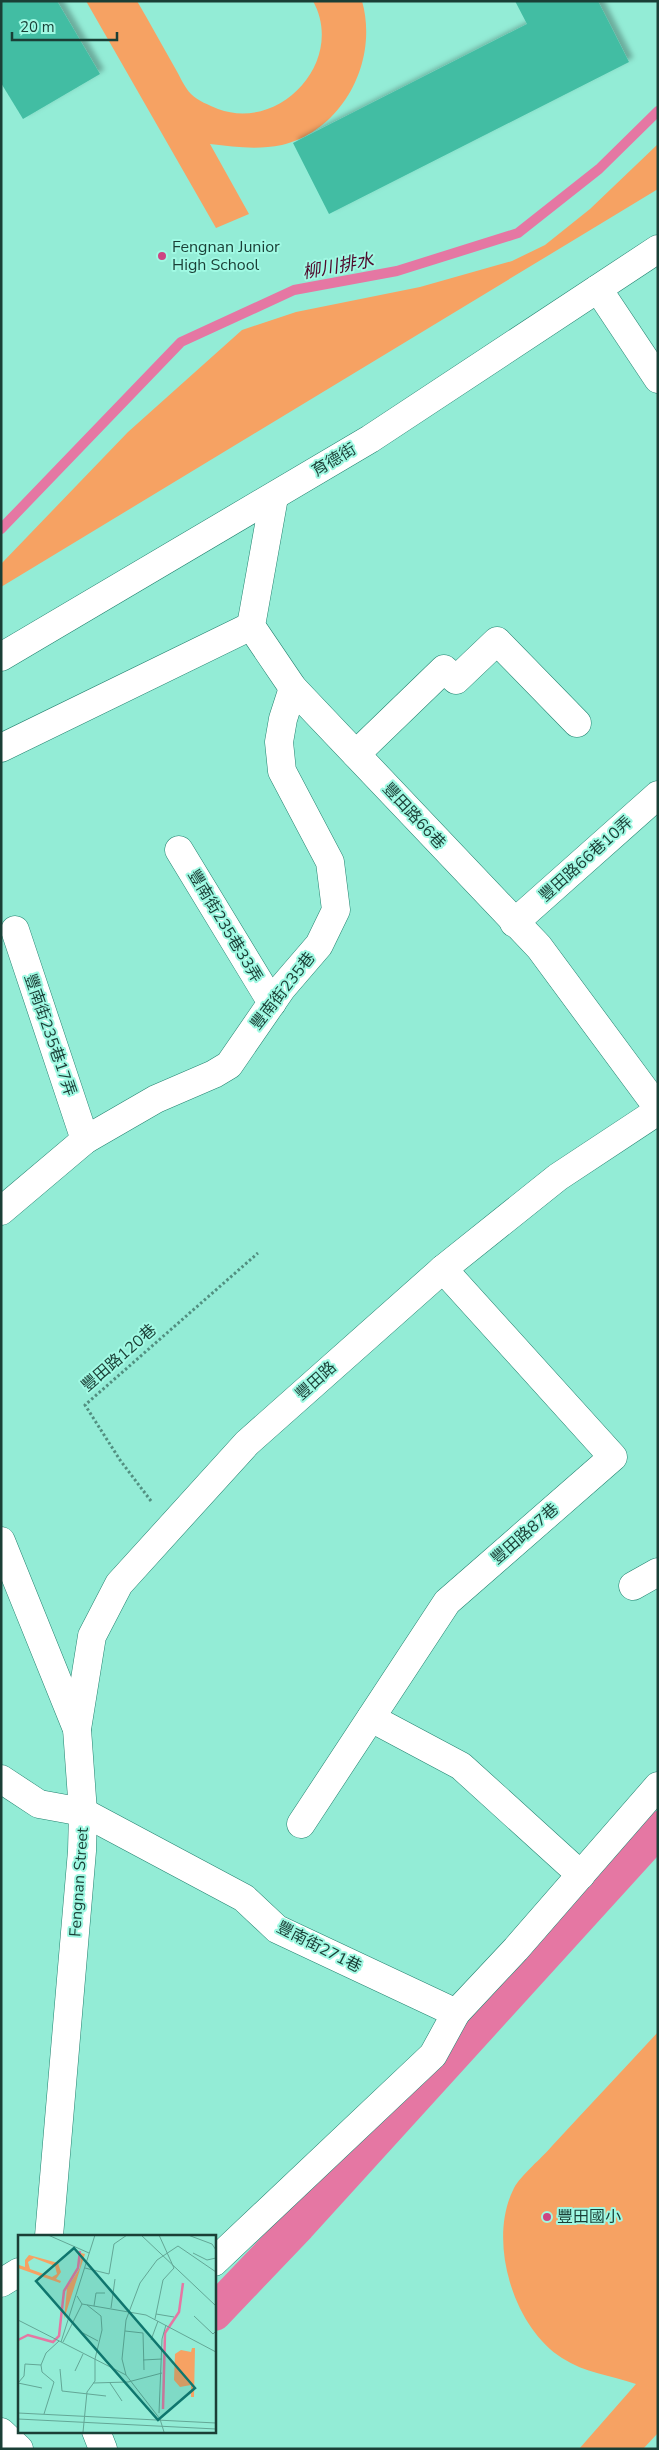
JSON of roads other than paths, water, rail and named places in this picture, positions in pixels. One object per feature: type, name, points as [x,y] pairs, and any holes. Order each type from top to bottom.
[{"type":"street","name":"育德街","points":[[1,657],[274,497],[370,438],[658,250]]},
{"type":"street","points":[[598,289],[658,379]]},
{"type":"street","points":[[1,748],[251,626],[274,497]]},
{"type":"street","name":"豐田路66巷","points":[[251,626],[293,688],[514,923],[539,947],[658,1109]]},
{"type":"street","points":[[356,754],[444,669],[456,680],[497,641],[577,723]]},
{"type":"street","name":"豐南街235巷","points":[[1,1211],[85,1140],[156,1099],[214,1074],[229,1065],[272,1003],[319,945],[336,910],[330,862],[282,771],[278,742],[293,688]]},
{"type":"street","name":"豐田路66巷10弄","points":[[514,923],[658,794]]},
{"type":"street","name":"豐南街235巷33弄","points":[[179,850],[272,1003]]},
{"type":"street","name":"豐南街235巷17弄","points":[[15,930],[85,1140]]},
{"type":"street","name":"豐田路","points":[[77,1729],[92,1636],[119,1584],[247,1443],[443,1269],[558,1177],[658,1109]]},
{"type":"street","name":"豐田路87巷","points":[[301,1824],[447,1602],[613,1457],[443,1269]]},
{"type":"street","name":"Fengnan Street","points":[[1,1541],[77,1729],[83,1812],[78,1912],[67,2011],[49,2234]]},
{"type":"street","points":[[633,1586],[658,1572]]},
{"type":"street","points":[[371,1718],[460,1766],[581,1875]]},
{"type":"street","name":"豐南街271巷","points":[[1,1779],[39,1804],[83,1812],[244,1898],[277,1929],[456,2013]]},
{"type":"street","points":[[215,2261],[433,2055],[456,2013],[516,1950],[658,1786]]},
{"type":"street","points":[[1,2283],[18,2273]]},
{"type":"street","points":[[1,2432],[19,2449]]},
{"type":"street","points":[[29,2449],[30,2432]]},
{"type":"street","points":[[96,2432],[103,2449]]},
{"type":"waterway","name":"柳川排水","points":[[1,529],[181,342],[294,290],[397,271],[518,233],[599,169],[658,111]]},
{"type":"waterway","points":[[215,2312],[298,2225],[658,1829]]},
{"type":"place","name":"Fengnan Junior High School","points":[[162,256]]},
{"type":"place","name":"豐田國小","points":[[547,2217]]}]
